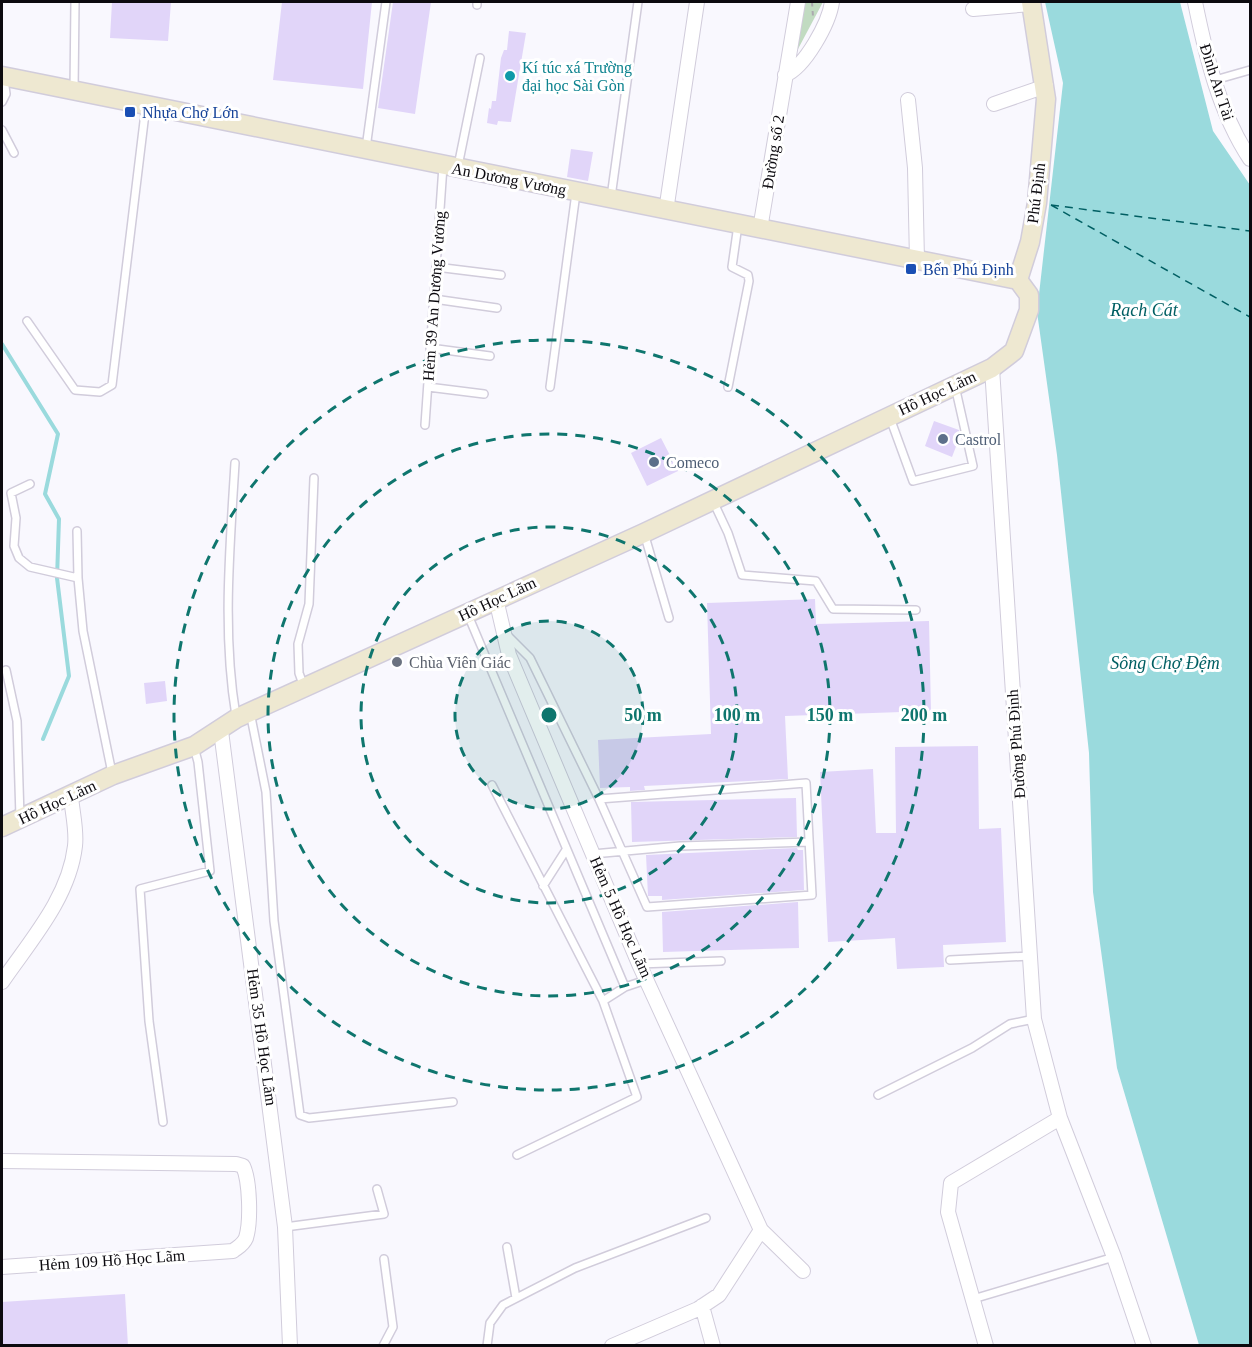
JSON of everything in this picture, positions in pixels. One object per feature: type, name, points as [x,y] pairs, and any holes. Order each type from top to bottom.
[{"type":"main road","name":"Phú Định","points":[[1018,280],[1044,204],[1046,86],[1031,3]]},
{"type":"main road","name":"An Dương Vương","points":[[2,76],[610,200],[1018,280]]},
{"type":"main road","points":[[993,368],[1014,351],[1029,310],[1029,295],[1018,280]]},
{"type":"main road","name":"Hồ Học Lãm","points":[[2,827],[113,775],[194,746],[244,715],[644,533],[954,384],[993,368]]},
{"type":"street","points":[[666,211],[697,2]]},
{"type":"street","name":"Đường số 2","points":[[760,229],[798,2]]},
{"type":"street","points":[[785,75],[793,72],[813,44],[830,16],[832,2]]},
{"type":"street","name":"Đình An Tài","points":[[1195,2],[1206,53],[1215,80],[1236,138],[1251,159]]},
{"type":"street","points":[[973,9],[1031,3]]},
{"type":"street","points":[[994,104],[1046,86]]},
{"type":"street","points":[[908,100],[915,168],[917,260]]},
{"type":"street","name":"Đường Phú Định","points":[[993,368],[1034,1018],[1060,1118],[1114,1257],[1144,1346]]},
{"type":"street","name":"Hẻm 5 Hồ Học Lãm","points":[[496,599],[509,655],[639,964],[648,979],[761,1230]]},
{"type":"street","name":"Hẻm 35 Hồ Học Lãm","points":[[220,731],[285,1227],[290,1346]]},
{"type":"street","points":[[2,982],[55,904],[66,882],[76,845],[71,796]]},
{"type":"street","points":[[986,1346],[948,1212],[951,1183],[1060,1118]]},
{"type":"street","name":"Hẻm 109 Hồ Học Lãm","points":[[2,1161],[236,1164],[243,1167],[248,1183],[247,1231],[241,1245],[223,1253],[2,1267]]},
{"type":"street","points":[[612,1346],[702,1306],[719,1296],[761,1230],[803,1271]]},
{"type":"street","points":[[702,1306],[713,1346]]},
{"type":"lane","points":[[74,90],[75,2]]},
{"type":"lane","points":[[366,150],[386,2]]},
{"type":"lane","points":[[610,200],[638,2]]},
{"type":"lane","name":"Hẻm 39 An Dương Vương","points":[[425,425],[436,267],[450,167],[480,58]]},
{"type":"lane","points":[[1215,80],[1251,70]]},
{"type":"lane","points":[[2,76],[6,94],[2,102]]},
{"type":"lane","points":[[27,321],[75,390],[100,392],[112,385],[146,105]]},
{"type":"lane","points":[[2,130],[14,153]]},
{"type":"lane","points":[[550,387],[576,193]]},
{"type":"lane","points":[[728,387],[749,281],[748,275],[732,267],[738,225]]},
{"type":"lane","points":[[436,267],[501,275]]},
{"type":"lane","points":[[434,299],[497,308]]},
{"type":"lane","points":[[430,348],[490,356]]},
{"type":"lane","points":[[890,416],[913,481],[973,466],[954,384]]},
{"type":"lane","points":[[428,387],[484,394]]},
{"type":"lane","points":[[235,463],[227,597],[230,674],[266,792],[274,921],[300,1115],[309,1118],[453,1102]]},
{"type":"lane","points":[[304,687],[299,673],[298,644],[309,603],[314,478]]},
{"type":"lane","points":[[30,484],[11,493],[16,518],[14,546],[19,558],[30,567],[78,578]]},
{"type":"lane","points":[[712,499],[728,533],[742,574],[816,581],[833,609],[916,610]]},
{"type":"lane","points":[[77,531],[78,578],[83,631],[113,775]]},
{"type":"lane","points":[[644,533],[669,618]]},
{"type":"lane","points":[[467,612],[625,987]]},
{"type":"lane","points":[[504,631],[530,658],[598,799],[624,852],[647,907],[812,895],[806,783],[598,799]]},
{"type":"lane","points":[[6,670],[17,721],[20,819]]},
{"type":"lane","points":[[163,1122],[148,1021],[140,889],[210,871],[198,762],[194,746]]},
{"type":"lane","points":[[492,786],[603,1001],[637,1097],[517,1155]]},
{"type":"lane","points":[[593,854],[681,846],[809,842]]},
{"type":"lane","points":[[543,886],[566,850]]},
{"type":"lane","points":[[950,960],[1030,956]]},
{"type":"lane","points":[[639,964],[721,961]]},
{"type":"lane","points":[[603,1001],[625,987],[648,979]]},
{"type":"lane","points":[[878,1095],[972,1048],[1010,1024],[1034,1018]]},
{"type":"lane","points":[[285,1227],[384,1214],[377,1189]]},
{"type":"lane","points":[[487,1346],[487,1334],[493,1316],[502,1305],[575,1268],[706,1218]]},
{"type":"lane","points":[[507,1247],[516,1298]]},
{"type":"lane","points":[[973,1299],[1114,1257]]},
{"type":"lane","points":[[383,1346],[393,1327],[384,1259]]},
{"type":"green space","points":[[802,2],[823,2],[798,49],[795,48]]},
{"type":"water","points":[[1045,2],[1180,2],[1213,131],[1250,185],[1250,1345],[1199,1345],[1117,1068],[1093,892],[1089,753],[1057,455],[1037,312],[1063,83]]},
{"type":"building","points":[[112,2],[171,2],[168,41],[110,38]]},
{"type":"building","points":[[282,2],[372,2],[363,89],[273,80]]},
{"type":"building","points":[[393,2],[431,2],[415,114],[378,108]]},
{"type":"building","name":"Kí túc xá Trường đại học Sài Gòn","points":[[509,31],[526,33],[511,122],[498,121],[497,125],[487,123],[489,108],[491,109],[492,101],[496,101],[501,58],[504,50],[507,50]]},
{"type":"building","points":[[571,149],[593,152],[588,181],[567,177]]},
{"type":"building","name":"Castrol","points":[[934,421],[959,430],[960,436],[952,457],[925,446]]},
{"type":"building","name":"Comeco","points":[[661,438],[678,471],[647,486],[631,453]]},
{"type":"building","points":[[815,599],[816,624],[929,621],[931,711],[785,716],[788,779],[644,786],[645,790],[630,791],[630,787],[600,788],[598,740],[711,734],[707,603]]},
{"type":"building","points":[[165,681],[167,701],[146,704],[144,683]]},
{"type":"building","points":[[978,746],[979,829],[1001,828],[1006,942],[943,945],[944,967],[897,969],[895,938],[828,942],[820,772],[873,769],[876,833],[896,833],[895,747]]},
{"type":"building","points":[[796,798],[797,837],[632,842],[631,802]]},
{"type":"building","points":[[797,848],[803,850],[804,890],[662,900],[662,896],[648,896],[646,855]]},
{"type":"building","points":[[798,902],[799,948],[663,952],[662,912]]},
{"type":"building","points":[[125,1294],[128,1346],[2,1346],[2,1302]]},
{"type":"waterway","points":[[2,344],[58,434],[45,494],[59,519],[57,578],[69,676],[43,739]]},
{"type":"ferry route","points":[[1051,205],[1250,317]]},
{"type":"ferry route","points":[[1051,205],[1250,231]]},
{"type":"place","name":"Kí túc xá Trường đại học Sài Gòn","points":[[510,76]]},
{"type":"place","name":"Nhựa Chợ Lớn","points":[[130,112]]},
{"type":"place","name":"Bến Phú Định","points":[[911,269]]},
{"type":"place","name":"Castrol","points":[[943,439]]},
{"type":"place","name":"Comeco","points":[[654,462]]},
{"type":"place","name":"Chùa Viên Giác","points":[[397,662]]},
{"type":"water label","name":"Rạch Cát","points":[[1144,310]]},
{"type":"water label","name":"Sông Chợ Đệm","points":[[1165,663]]}]
